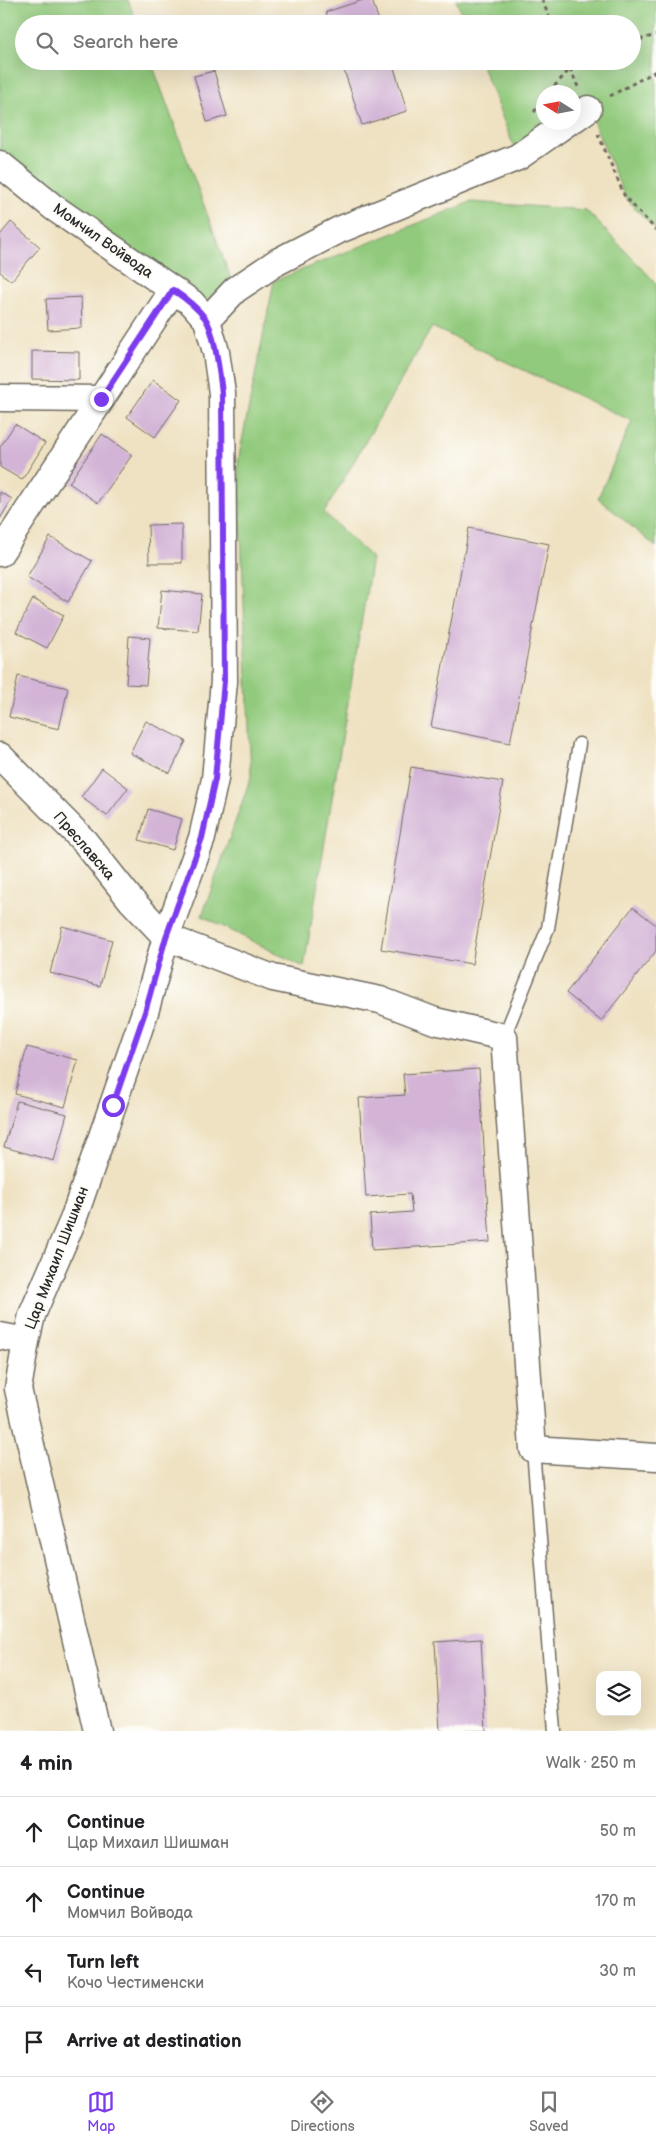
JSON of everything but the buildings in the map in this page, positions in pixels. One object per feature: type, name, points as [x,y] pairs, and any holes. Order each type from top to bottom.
[{"type":"street","points":[[207,320],[236,290],[277,262],[339,230],[518,157],[557,130]]},
{"type":"street","name":"Момчил Войвода","points":[[0,164],[53,207],[192,303],[207,320],[216,352],[222,393],[224,681],[215,779],[208,813],[202,838],[166,937]]},
{"type":"street","points":[[0,553],[173,290]]},
{"type":"street","points":[[0,398],[101,399]]},
{"type":"street","name":"Преславска","points":[[0,756],[85,842],[131,900],[166,937]]},
{"type":"street","points":[[166,937],[274,978],[380,1000],[435,1021],[504,1037],[534,1449],[656,1457]]},
{"type":"street","name":"Цар Михаил Шишман","points":[[98,1731],[18,1389],[32,1315],[82,1194],[145,1012],[166,937]]},
{"type":"street","points":[[0,1336],[26,1341]]},
{"type":"lane","points":[[504,1037],[548,928],[579,744]]},
{"type":"lane","points":[[534,1449],[555,1731]]},
{"type":"path","points":[[542,0],[548,15]]},
{"type":"path","points":[[641,39],[656,35]]},
{"type":"path","points":[[555,85],[569,70]]},
{"type":"path","points":[[570,70],[572,85]]},
{"type":"path","points":[[581,114],[656,71]]},
{"type":"path","points":[[581,125],[625,197],[656,230]]},
{"type":"green space","points":[[0,0],[128,0],[134,15],[15,15],[15,70],[154,70],[235,290],[207,320],[0,164]]},
{"type":"green space","points":[[456,0],[656,0],[656,230],[625,197],[588,109],[581,114],[581,85],[536,85],[536,130],[558,130],[518,157],[484,70],[641,70],[641,15],[462,15]]},
{"type":"green space","points":[[471,202],[586,210],[656,283],[656,547],[598,498],[632,421],[432,327],[324,513],[372,558],[304,967],[202,916],[251,777],[238,461],[274,281]]},
{"type":"route","points":[[101,399],[173,290],[192,303],[207,320],[216,352],[222,393],[224,681],[215,779],[202,838],[166,937],[145,1012],[113,1105]]}]
